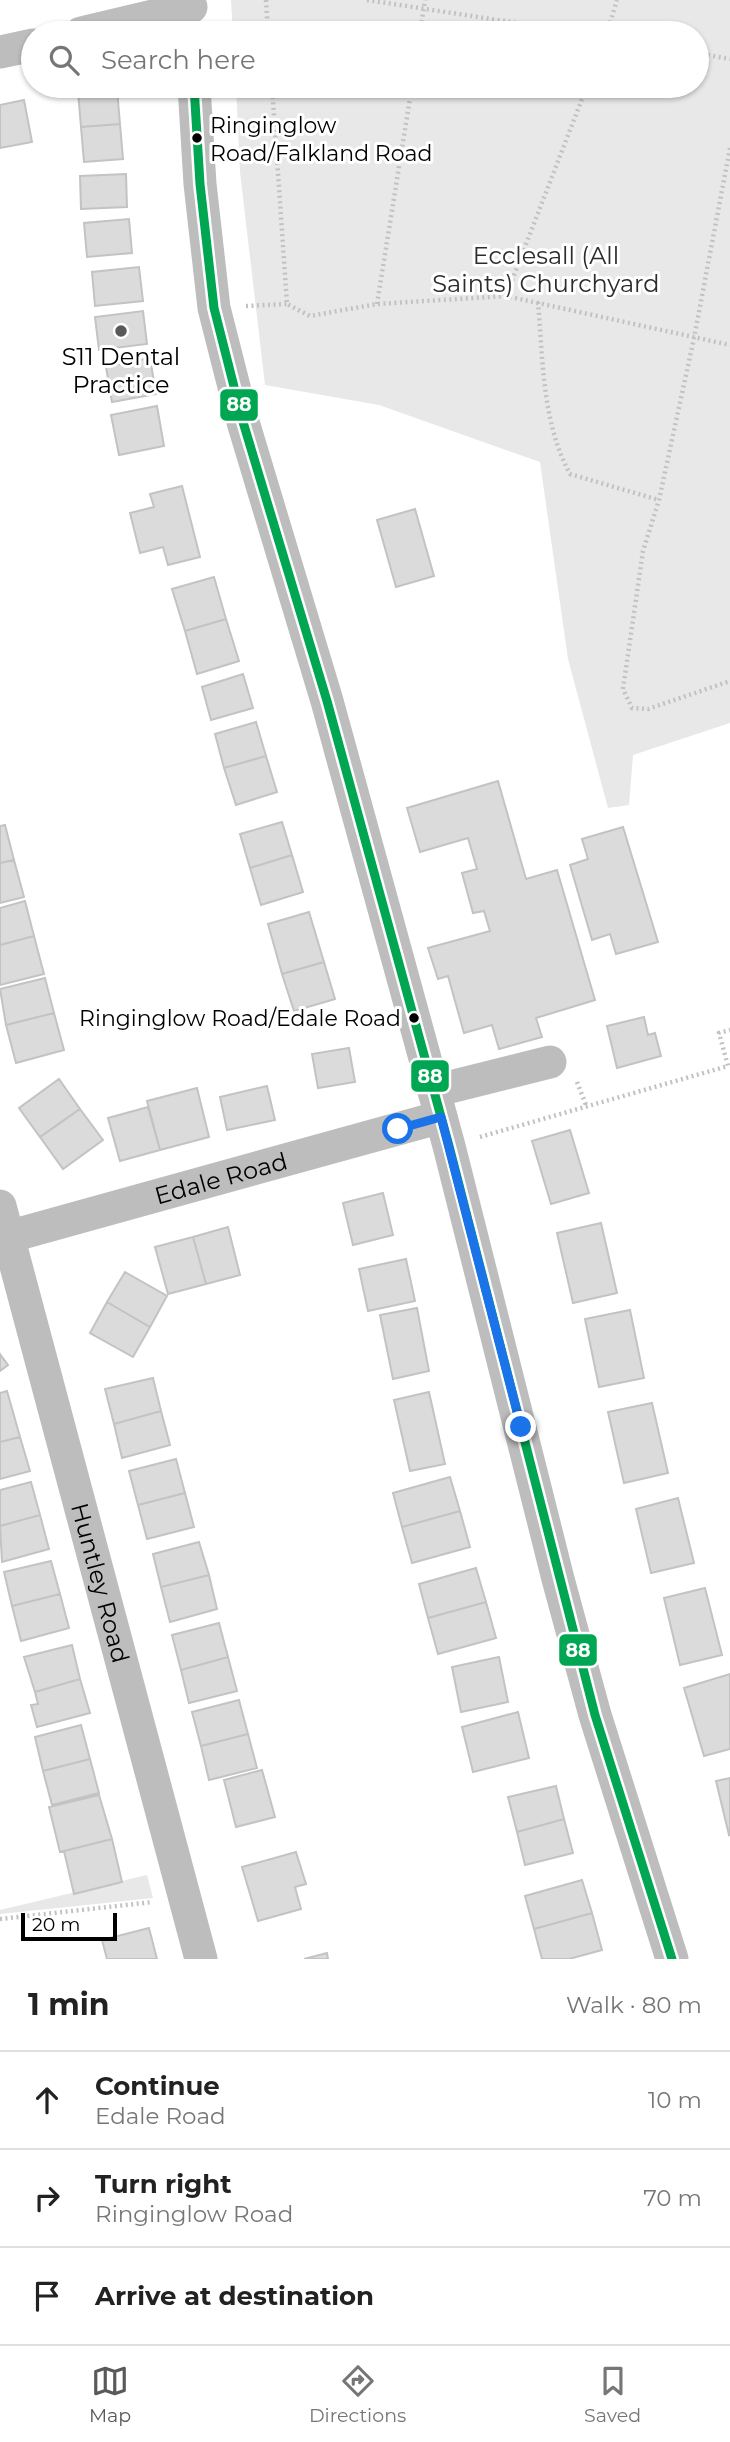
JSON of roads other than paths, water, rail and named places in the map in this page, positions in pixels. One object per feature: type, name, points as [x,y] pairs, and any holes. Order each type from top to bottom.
[{"type":"street","points":[[148,21],[192,13]]},
{"type":"street","points":[[0,52],[21,47]]},
{"type":"street","points":[[195,98],[199,171],[214,308],[243,422],[327,701],[442,1118],[561,1591],[595,1715],[672,1959]]},
{"type":"street","name":"Edale Road","points":[[3,1227],[442,1118],[550,1062]]},
{"type":"street","name":"Huntley Road","points":[[3,1227],[201,1959]]},
{"type":"place","name":"Ringinglow Road/Falkland Road","points":[[197,138]]},
{"type":"place","name":"S11 Dental Practice","points":[[121,331]]},
{"type":"place","name":"Ringinglow Road/Edale Road","points":[[414,1018]]},
{"type":"park label","name":"Ecclesall (All Saints) Churchyard","points":[[546,269]]}]
